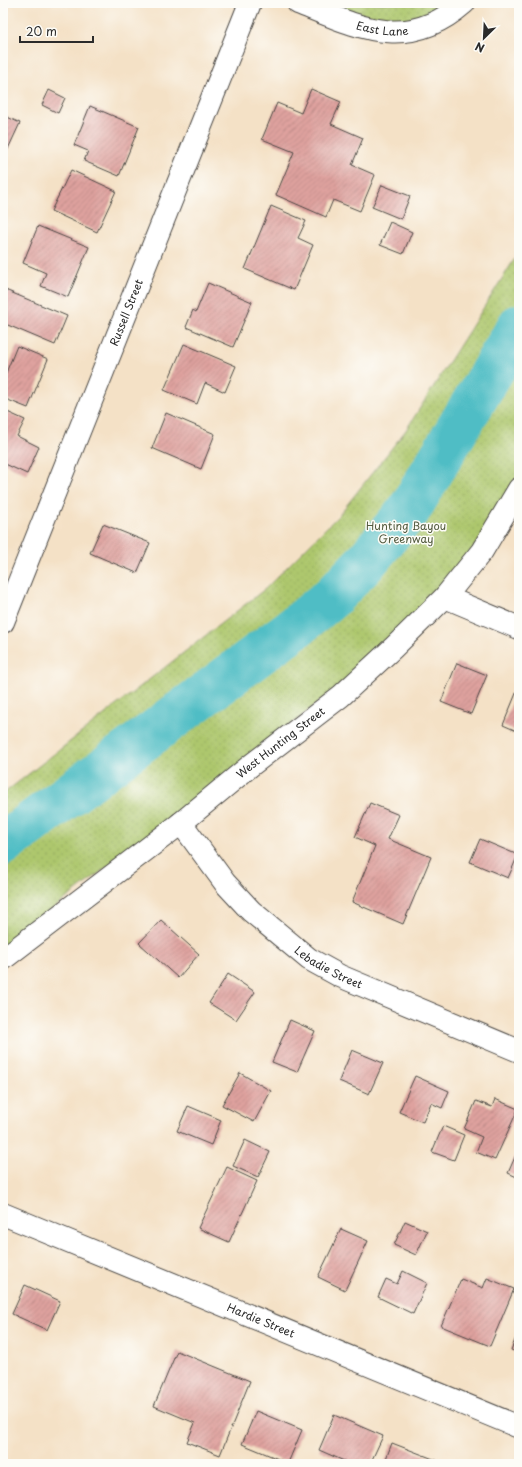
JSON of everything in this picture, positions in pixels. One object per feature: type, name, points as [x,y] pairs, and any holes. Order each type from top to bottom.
[{"type":"street","name":"Russell Street","points":[[3,622],[250,3]]},
{"type":"street","name":"East Lane","points":[[298,3],[362,28],[391,32],[424,28],[440,20],[464,3]]},
{"type":"street","name":"West Hunting Street","points":[[3,959],[181,823],[250,766],[341,696],[445,597],[482,552],[519,489]]},
{"type":"street","points":[[445,597],[519,628]]},
{"type":"street","name":"Lebadie Street","points":[[181,823],[225,883],[250,910],[309,959],[340,976],[519,1051]]},
{"type":"street","name":"Hardie Street","points":[[3,1214],[519,1427]]},
{"type":"green space","points":[[322,3],[449,3],[428,16],[402,22],[374,19]]},
{"type":"green space","name":"Hunting Bayou Greenway","points":[[519,252],[519,474],[481,538],[454,575],[363,666],[267,744],[3,947],[3,794],[265,589],[339,515],[406,430]]},
{"type":"building","points":[[311,89],[341,102],[331,124],[363,138],[352,165],[375,175],[360,211],[333,200],[326,217],[276,195],[294,152],[262,139],[277,103],[301,113]]},
{"type":"building","points":[[49,90],[65,98],[58,113],[42,105]]},
{"type":"building","points":[[90,106],[139,127],[119,176],[84,161],[88,151],[74,145]]},
{"type":"building","points":[[3,115],[20,123],[7,151],[3,149]]},
{"type":"building","points":[[71,170],[116,191],[97,232],[51,211]]},
{"type":"building","points":[[382,185],[410,196],[401,219],[372,207]]},
{"type":"building","points":[[271,206],[306,221],[298,238],[313,245],[294,290],[245,269]]},
{"type":"building","points":[[390,222],[412,232],[403,254],[380,245]]},
{"type":"building","points":[[38,226],[89,247],[68,297],[41,286],[46,273],[23,263]]},
{"type":"building","points":[[208,283],[252,302],[233,347],[186,327],[193,310],[196,312]]},
{"type":"building","points":[[3,289],[67,316],[55,345],[3,323]]},
{"type":"building","points":[[184,344],[236,366],[225,392],[205,383],[197,404],[164,390]]},
{"type":"building","points":[[17,346],[48,359],[28,408],[3,398],[3,380]]},
{"type":"building","points":[[3,410],[25,420],[17,436],[39,447],[27,474],[3,463]]},
{"type":"building","points":[[166,413],[215,434],[201,469],[152,448]]},
{"type":"building","points":[[103,524],[150,543],[137,573],[90,553]]},
{"type":"building","points":[[457,663],[487,675],[471,714],[441,702]]},
{"type":"building","points":[[517,691],[519,691],[519,732],[503,725]]},
{"type":"building","points":[[370,803],[399,815],[388,839],[431,857],[403,924],[352,902],[375,846],[355,837]]},
{"type":"building","points":[[480,839],[518,855],[508,878],[470,862]]},
{"type":"building","points":[[161,920],[199,954],[178,978],[139,943]]},
{"type":"building","points":[[228,974],[255,992],[236,1020],[209,1003]]},
{"type":"building","points":[[290,1020],[315,1031],[297,1072],[272,1062]]},
{"type":"building","points":[[352,1050],[383,1063],[369,1094],[339,1081]]},
{"type":"building","points":[[240,1073],[271,1091],[254,1122],[222,1105]]},
{"type":"building","points":[[415,1076],[449,1091],[442,1108],[431,1103],[423,1122],[399,1112]]},
{"type":"building","points":[[495,1099],[518,1109],[495,1160],[476,1152],[482,1137],[464,1129],[476,1101],[492,1107]]},
{"type":"building","points":[[188,1106],[221,1120],[211,1145],[177,1131]]},
{"type":"building","points":[[443,1126],[464,1135],[454,1160],[432,1152]]},
{"type":"building","points":[[245,1140],[270,1152],[258,1177],[233,1166]]},
{"type":"building","points":[[519,1148],[519,1178],[508,1173]]},
{"type":"building","points":[[227,1167],[257,1181],[229,1242],[198,1228]]},
{"type":"building","points":[[405,1221],[427,1231],[416,1255],[394,1245]]},
{"type":"building","points":[[341,1229],[368,1241],[345,1290],[318,1277]]},
{"type":"building","points":[[403,1271],[427,1283],[413,1314],[378,1297],[386,1279],[397,1284]]},
{"type":"building","points":[[487,1278],[514,1289],[490,1346],[441,1326],[461,1279],[483,1288]]},
{"type":"building","points":[[25,1285],[60,1301],[47,1330],[12,1314]]},
{"type":"building","points":[[519,1330],[519,1353],[511,1350]]},
{"type":"building","points":[[177,1351],[250,1381],[220,1455],[187,1442],[195,1423],[154,1406]]},
{"type":"building","points":[[256,1411],[302,1430],[288,1463],[242,1444]]},
{"type":"building","points":[[334,1415],[383,1436],[370,1464],[351,1464],[319,1450]]},
{"type":"building","points":[[392,1443],[441,1462],[441,1464],[384,1464]]},
{"type":"waterway","points":[[3,844],[298,625],[332,597],[364,564],[409,510],[519,326]]}]
